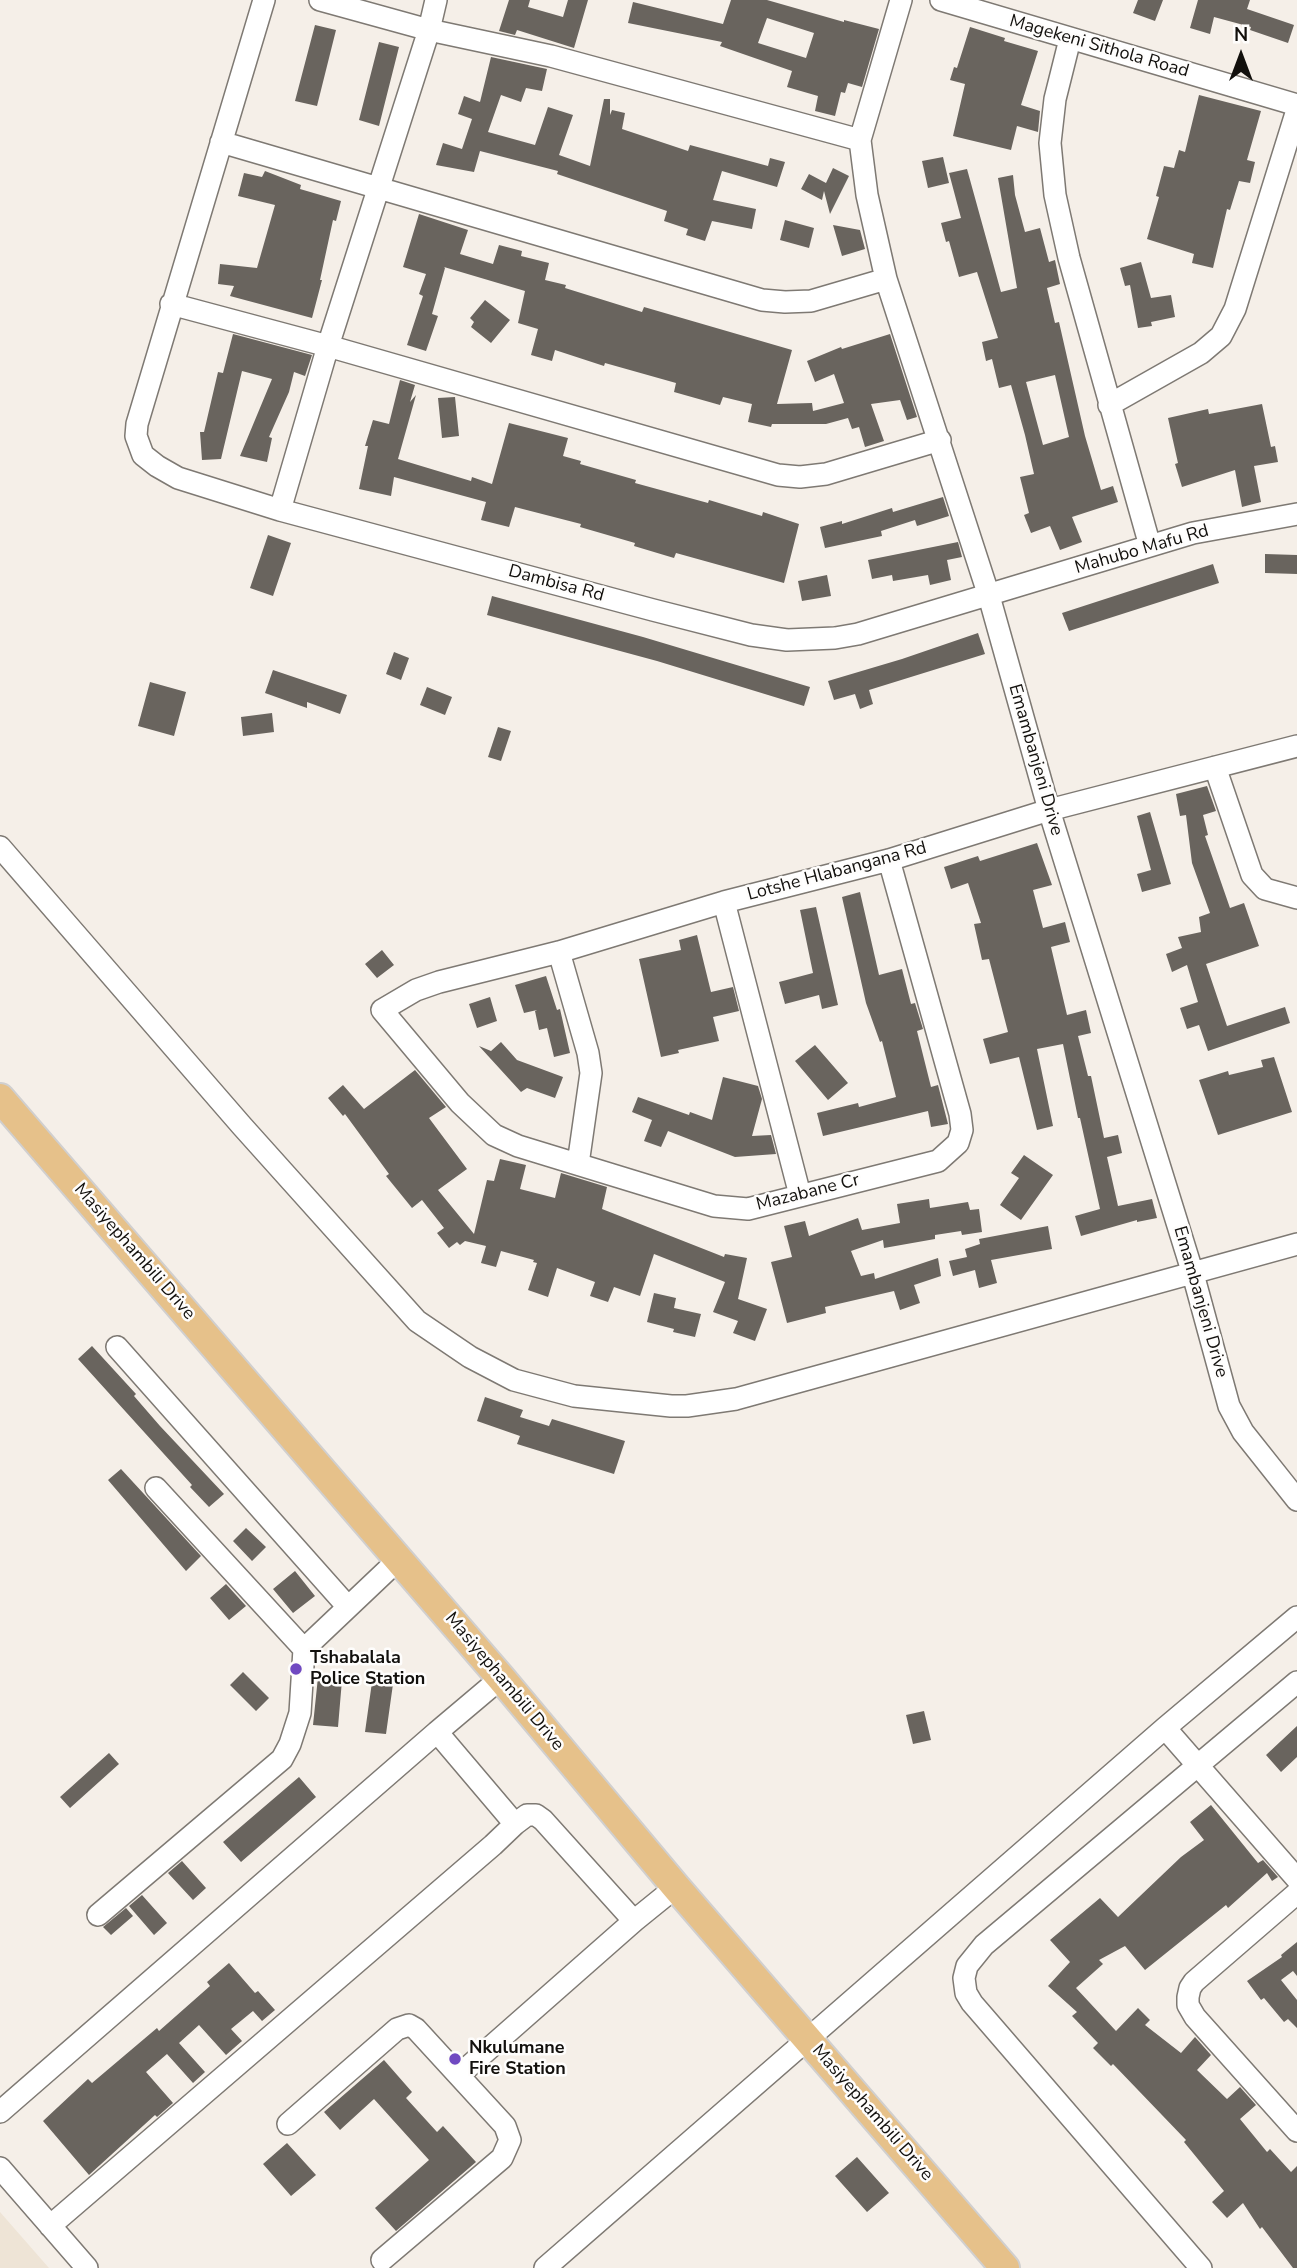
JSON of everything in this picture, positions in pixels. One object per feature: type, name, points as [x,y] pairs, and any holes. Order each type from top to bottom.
[{"type":"main road","name":"Masiyephambili Drive","points":[[0,1098],[399,1559],[676,1887],[1005,2268]]},
{"type":"street","points":[[264,0],[171,304],[328,345],[778,475],[800,477],[826,474],[940,440]]},
{"type":"street","points":[[320,0],[429,30],[551,56],[860,140]]},
{"type":"street","points":[[280,510],[328,345],[429,30],[436,0]]},
{"type":"street","name":"Emambanjeni Drive","points":[[901,0],[860,140],[867,195],[886,279],[989,596],[1049,810],[1193,1274],[1229,1406],[1243,1432],[1297,1500]]},
{"type":"street","name":"Magekeni Sithola Road","points":[[941,0],[1297,107]]},
{"type":"street","points":[[1070,38],[1055,99],[1050,143],[1055,195],[1069,258],[1150,546]]},
{"type":"street","points":[[1109,405],[1201,353],[1221,336],[1235,309],[1297,107]]},
{"type":"street","points":[[221,142],[762,300],[811,301],[886,279]]},
{"type":"street","name":"Dambisa Rd","points":[[171,304],[137,424],[138,446],[143,455],[178,478],[280,510],[751,635],[786,640],[835,638],[858,634],[989,596]]},
{"type":"street","name":"Mahubo Mafu Rd","points":[[989,596],[1193,533],[1297,514]]},
{"type":"street","name":"Lotshe Hlabangana Rd","points":[[382,1010],[416,990],[439,982],[559,952],[724,902],[889,860],[1049,810],[1297,746]]},
{"type":"street","points":[[1215,767],[1252,875],[1265,890],[1297,898]]},
{"type":"street","points":[[0,847],[242,1126],[417,1321],[470,1357],[514,1380],[574,1396],[671,1406],[736,1399],[1297,1244]]},
{"type":"street","name":"Mazabane Cr","points":[[382,1010],[460,1103],[494,1135],[518,1146],[714,1206],[748,1209],[937,1161],[958,1143],[962,1130],[960,1114],[889,860]]},
{"type":"street","points":[[724,902],[800,1195]]},
{"type":"street","points":[[559,952],[588,1053],[591,1073],[578,1164]]},
{"type":"street","points":[[117,1347],[348,1607]]},
{"type":"street","points":[[156,1488],[304,1648]]},
{"type":"street","points":[[99,1915],[282,1759],[290,1745],[300,1713],[304,1648],[399,1559]]},
{"type":"street","points":[[545,2268],[1165,1728],[1297,1617]]},
{"type":"street","points":[[0,2112],[501,1678]]},
{"type":"street","points":[[1201,2268],[972,2003],[966,1993],[964,1978],[967,1966],[984,1945],[1297,1682]]},
{"type":"street","points":[[1165,1728],[1297,1880]]},
{"type":"street","points":[[437,1731],[514,1824]]},
{"type":"street","points":[[50,2226],[527,1815],[536,1815],[543,1820],[634,1921]]},
{"type":"street","points":[[459,2075],[676,1887]]},
{"type":"street","points":[[1297,1893],[1194,1982],[1188,2005],[1195,2017],[1297,2131]]},
{"type":"street","points":[[288,2124],[403,2026],[409,2025],[416,2029],[505,2126],[510,2140],[502,2158],[382,2260]]},
{"type":"street","points":[[0,2168],[87,2268]]},
{"type":"shaded area","points":[[0,2212],[49,2268],[0,2268]]},
{"type":"building","points":[[509,0],[530,0],[528,7],[563,17],[568,0],[588,0],[574,48],[517,30],[515,35],[499,31]]},
{"type":"building","points":[[731,0],[767,0],[879,29],[862,87],[848,83],[845,93],[841,92],[835,116],[815,111],[818,96],[787,87],[792,71],[720,46],[722,42],[628,23],[633,2],[723,24]],"holes":[[[767,18],[814,33],[806,58],[758,43]]]},
{"type":"building","points":[[1138,0],[1163,0],[1155,21],[1133,13]]},
{"type":"building","points":[[1198,0],[1250,0],[1247,9],[1294,25],[1288,43],[1250,30],[1251,27],[1214,17],[1210,34],[1190,28]]},
{"type":"building","points":[[315,25],[336,30],[317,106],[295,101]]},
{"type":"building","points":[[970,27],[1038,51],[1021,105],[1040,111],[1038,132],[1017,126],[1011,150],[953,136],[965,84],[950,80],[954,67],[957,68]]},
{"type":"building","points":[[379,42],[399,47],[379,126],[359,120]]},
{"type":"building","points":[[491,57],[547,69],[542,91],[526,88],[521,102],[501,95],[488,132],[535,145],[548,107],[573,115],[559,155],[590,166],[604,99],[610,99],[610,115],[612,110],[625,113],[622,129],[688,151],[690,145],[768,166],[770,158],[785,162],[777,187],[722,171],[713,200],[756,209],[752,229],[712,221],[705,241],[686,235],[688,229],[664,221],[667,211],[557,174],[558,171],[480,151],[474,172],[436,165],[443,143],[462,149],[472,119],[458,114],[464,96],[480,102]]},
{"type":"building","points":[[1199,95],[1261,111],[1247,160],[1255,162],[1250,183],[1239,181],[1230,210],[1227,209],[1213,268],[1192,263],[1194,254],[1147,239],[1159,197],[1156,196],[1164,166],[1174,168],[1179,150],[1185,152]]},
{"type":"building","points":[[943,157],[949,183],[928,188],[922,161]]},
{"type":"building","points":[[833,168],[849,176],[830,214],[824,191],[822,200],[801,189],[809,174],[826,183]]},
{"type":"building","points":[[967,169],[1001,292],[1017,288],[998,178],[1013,175],[1015,195],[1025,232],[1040,228],[1049,262],[1055,260],[1060,284],[1047,288],[1055,323],[1059,322],[1085,436],[1101,490],[1113,486],[1118,502],[1072,517],[1082,542],[1060,550],[1050,526],[1031,533],[1024,515],[1029,513],[1020,477],[1034,474],[1011,385],[999,388],[992,359],[986,361],[982,342],[998,338],[977,272],[959,277],[949,241],[946,242],[941,223],[961,218],[949,173]],"holes":[[[1055,375],[1069,437],[1043,445],[1026,382]]]},
{"type":"building","points":[[265,171],[301,185],[300,189],[341,201],[336,221],[333,220],[312,318],[230,296],[234,286],[218,284],[220,264],[257,268],[275,205],[238,196],[244,173],[262,177]]},
{"type":"building","points":[[419,214],[468,230],[460,254],[493,264],[499,245],[522,251],[521,256],[549,263],[545,280],[566,285],[565,288],[642,312],[644,307],[792,350],[777,404],[812,403],[813,411],[844,403],[834,374],[815,382],[807,361],[841,347],[842,349],[890,334],[917,417],[907,420],[900,400],[871,404],[884,441],[865,447],[859,427],[852,429],[848,418],[826,424],[772,424],[771,427],[748,422],[752,404],[723,397],[720,405],[674,392],[676,383],[605,363],[604,366],[555,350],[552,361],[531,355],[538,329],[518,323],[525,291],[444,267],[432,314],[438,316],[426,351],[407,345],[423,296],[419,294],[426,274],[403,267]]},
{"type":"building","points":[[785,220],[814,228],[809,248],[780,240]]},
{"type":"building","points":[[833,225],[860,230],[865,249],[842,256]]},
{"type":"building","points":[[1141,262],[1151,298],[1171,295],[1175,317],[1138,328],[1130,285],[1125,286],[1120,268]]},
{"type":"building","points":[[485,300],[510,320],[491,343],[471,327],[474,322],[470,318]]},
{"type":"building","points":[[233,334],[312,355],[305,376],[294,372],[289,392],[269,437],[272,438],[267,462],[240,456],[272,379],[242,371],[221,459],[202,460],[200,432],[204,432],[218,372],[223,373]]},
{"type":"building","points":[[400,380],[415,385],[410,402],[416,395],[398,459],[471,481],[472,477],[492,484],[509,423],[568,438],[563,456],[581,461],[580,464],[636,480],[635,483],[708,503],[709,500],[762,516],[763,512],[799,524],[784,583],[676,553],[674,558],[580,527],[581,524],[515,507],[509,527],[481,520],[486,502],[394,477],[391,496],[359,489],[368,446],[365,446],[373,420],[389,424]]},
{"type":"building","points":[[455,397],[459,436],[442,438],[438,398]]},
{"type":"building","points":[[1262,404],[1271,447],[1275,446],[1278,462],[1254,466],[1261,502],[1242,507],[1235,470],[1182,487],[1175,464],[1178,463],[1168,418],[1208,409],[1209,414]]},
{"type":"building","points":[[943,497],[949,516],[917,526],[915,520],[881,531],[882,536],[825,548],[820,527],[842,521],[842,524],[892,508],[893,512]]},
{"type":"building","points":[[268,535],[291,543],[273,596],[250,588]]},
{"type":"building","points":[[958,542],[962,557],[947,560],[951,580],[930,585],[928,575],[893,581],[892,575],[872,579],[868,560]]},
{"type":"building","points":[[1265,554],[1297,555],[1297,574],[1265,573]]},
{"type":"building","points":[[1213,564],[1219,583],[1069,631],[1062,613]]},
{"type":"building","points":[[827,575],[831,596],[802,601],[798,581]]},
{"type":"building","points":[[492,596],[643,637],[810,687],[804,706],[657,661],[487,615]]},
{"type":"building","points":[[978,633],[985,654],[869,690],[873,704],[860,709],[855,694],[834,700],[828,681]]},
{"type":"building","points":[[394,652],[409,658],[401,680],[386,674]]},
{"type":"building","points":[[273,670],[347,695],[340,714],[307,702],[307,708],[265,693]]},
{"type":"building","points":[[150,682],[186,692],[174,736],[138,726]]},
{"type":"building","points":[[427,687],[452,697],[445,715],[420,705]]},
{"type":"building","points":[[272,713],[274,732],[243,736],[241,717]]},
{"type":"building","points":[[498,727],[511,731],[501,761],[488,757]]},
{"type":"building","points":[[1207,786],[1216,811],[1203,815],[1208,835],[1205,836],[1230,908],[1244,903],[1259,946],[1206,964],[1227,1026],[1285,1007],[1290,1023],[1208,1051],[1199,1025],[1187,1029],[1180,1008],[1198,1002],[1187,965],[1172,972],[1166,954],[1182,948],[1178,937],[1201,932],[1199,917],[1210,913],[1192,863],[1186,815],[1180,816],[1176,794]]},
{"type":"building","points":[[1150,812],[1171,884],[1142,892],[1137,874],[1151,870],[1137,816]]},
{"type":"building","points":[[1037,843],[1052,885],[1033,890],[1043,928],[1065,922],[1070,942],[1051,947],[1067,1015],[1086,1010],[1091,1033],[1078,1036],[1088,1076],[1091,1076],[1104,1138],[1118,1135],[1122,1153],[1107,1157],[1118,1206],[1152,1199],[1157,1218],[1137,1220],[1081,1236],[1075,1216],[1100,1209],[1063,1044],[1037,1049],[1053,1126],[1037,1130],[1019,1057],[990,1064],[983,1039],[1008,1032],[989,959],[982,960],[974,924],[981,923],[968,883],[951,889],[944,867],[978,856],[980,861]]},
{"type":"building","points":[[860,892],[879,975],[902,969],[911,1004],[915,1003],[923,1029],[917,1031],[931,1087],[938,1085],[948,1124],[931,1127],[928,1111],[823,1136],[817,1113],[858,1103],[859,1107],[896,1097],[882,1041],[880,1042],[866,1003],[842,897]]},
{"type":"building","points":[[816,907],[838,1005],[822,1009],[819,995],[785,1004],[779,982],[813,973],[800,910]]},
{"type":"building","points":[[697,935],[711,992],[733,987],[739,1011],[713,1017],[719,1041],[678,1050],[679,1053],[661,1057],[639,959],[681,950],[679,940]]},
{"type":"building","points":[[382,950],[394,965],[377,978],[365,964]]},
{"type":"building","points":[[546,976],[557,1010],[560,1009],[570,1053],[554,1057],[547,1028],[539,1030],[537,1010],[524,1013],[515,985]]},
{"type":"building","points":[[490,997],[497,1021],[477,1028],[469,1004]]},
{"type":"building","points":[[501,1042],[517,1060],[563,1077],[555,1098],[527,1088],[521,1092],[479,1046],[491,1051]]},
{"type":"building","points":[[815,1045],[848,1083],[828,1100],[795,1061]]},
{"type":"building","points":[[1274,1057],[1292,1112],[1218,1135],[1199,1080],[1228,1071],[1229,1075],[1263,1067],[1261,1060]]},
{"type":"building","points":[[415,1070],[446,1107],[429,1118],[467,1169],[438,1190],[474,1234],[487,1180],[494,1181],[500,1159],[526,1165],[520,1189],[555,1198],[561,1173],[607,1187],[602,1209],[724,1257],[725,1254],[747,1258],[738,1299],[767,1309],[755,1341],[733,1333],[738,1321],[713,1312],[725,1282],[654,1254],[640,1296],[614,1287],[608,1302],[590,1296],[595,1282],[557,1268],[548,1297],[528,1290],[537,1263],[533,1262],[534,1260],[501,1251],[496,1267],[481,1263],[486,1246],[465,1241],[460,1245],[457,1242],[449,1248],[437,1233],[444,1228],[422,1200],[412,1208],[386,1176],[389,1174],[345,1114],[343,1116],[328,1098],[343,1085],[364,1109]]},
{"type":"building","points":[[723,1077],[758,1086],[762,1099],[752,1136],[771,1135],[776,1154],[735,1157],[668,1131],[661,1147],[644,1141],[652,1120],[632,1112],[638,1097],[712,1120]]},
{"type":"building","points":[[1024,1155],[1053,1175],[1021,1220],[1000,1205],[1019,1178],[1011,1173]]},
{"type":"building","points":[[929,1199],[930,1208],[968,1202],[970,1210],[979,1209],[982,1232],[962,1235],[961,1231],[935,1235],[935,1239],[884,1248],[883,1240],[851,1251],[861,1276],[874,1273],[875,1279],[938,1258],[941,1276],[914,1285],[920,1303],[900,1310],[894,1291],[825,1307],[826,1313],[787,1323],[771,1262],[792,1257],[784,1226],[805,1221],[809,1236],[858,1218],[862,1230],[900,1223],[897,1204]]},
{"type":"building","points":[[1048,1226],[1052,1249],[991,1260],[997,1283],[979,1288],[975,1270],[953,1276],[949,1261],[967,1257],[965,1249],[980,1244],[979,1239]]},
{"type":"building","points":[[654,1293],[676,1298],[674,1308],[701,1314],[695,1337],[647,1322]]},
{"type":"building","points":[[92,1346],[136,1394],[134,1396],[160,1426],[224,1494],[209,1507],[78,1359]]},
{"type":"building","points":[[485,1397],[523,1410],[520,1417],[549,1426],[552,1419],[625,1441],[614,1474],[517,1444],[520,1436],[477,1421]]},
{"type":"building","points":[[121,1469],[201,1556],[186,1571],[108,1480]]},
{"type":"building","points":[[246,1528],[266,1547],[252,1561],[233,1541]]},
{"type":"building","points":[[295,1571],[315,1596],[293,1613],[273,1589]]},
{"type":"building","points":[[226,1584],[246,1606],[229,1620],[210,1598]]},
{"type":"building","points":[[243,1672],[269,1698],[256,1711],[230,1685]]},
{"type":"building","points":[[318,1677],[342,1680],[338,1727],[313,1725]]},
{"type":"building","points":[[372,1682],[393,1684],[386,1734],[365,1732]]},
{"type":"building","points":[[924,1711],[931,1740],[913,1744],[906,1715]]},
{"type":"building","points":[[1297,1726],[1297,1757],[1281,1772],[1266,1755]]},
{"type":"building","points":[[109,1753],[119,1764],[70,1808],[60,1797]]},
{"type":"building","points":[[299,1777],[316,1797],[241,1862],[223,1842]]},
{"type":"building","points":[[1211,1805],[1258,1863],[1263,1860],[1278,1877],[1272,1881],[1267,1873],[1228,1908],[1226,1905],[1145,1970],[1125,1946],[1099,1960],[1103,1964],[1076,1988],[1116,2031],[1138,2008],[1150,2020],[1145,2025],[1181,2053],[1195,2037],[1211,2055],[1197,2070],[1227,2099],[1240,2087],[1256,2105],[1240,2119],[1267,2152],[1270,2149],[1291,2172],[1297,2166],[1297,2268],[1293,2268],[1262,2227],[1260,2229],[1243,2203],[1227,2218],[1212,2202],[1224,2191],[1184,2142],[1186,2140],[1113,2064],[1111,2066],[1093,2048],[1098,2043],[1072,2016],[1077,2012],[1048,1986],[1070,1962],[1050,1940],[1100,1898],[1118,1917],[1181,1857],[1204,1840],[1190,1822]]},
{"type":"building","points":[[182,1861],[206,1888],[193,1900],[168,1873]]},
{"type":"building","points":[[142,1895],[167,1923],[154,1935],[129,1906]]},
{"type":"building","points":[[126,1908],[133,1916],[111,1935],[103,1927]]},
{"type":"building","points":[[1297,1942],[1297,1976],[1293,1971],[1281,1980],[1297,2000],[1297,2028],[1288,2019],[1284,2022],[1264,1998],[1261,2000],[1247,1981],[1282,1957],[1281,1955]]},
{"type":"building","points":[[229,1963],[255,1993],[258,1991],[275,2010],[262,2021],[253,2011],[231,2029],[242,2041],[226,2055],[199,2025],[179,2043],[205,2072],[193,2083],[167,2054],[146,2072],[173,2103],[157,2117],[155,2115],[89,2175],[43,2121],[88,2079],[92,2083],[157,2028],[159,2031],[210,1986],[207,1982]]},
{"type":"building","points":[[384,2060],[412,2092],[406,2098],[437,2132],[443,2126],[476,2162],[396,2231],[375,2208],[429,2160],[374,2099],[340,2130],[324,2112]]},
{"type":"building","points":[[287,2143],[316,2175],[291,2196],[263,2164]]},
{"type":"building","points":[[857,2157],[889,2193],[867,2212],[835,2176]]},
{"type":"place","name":"Tshabalala Police Station","points":[[296,1669]]},
{"type":"place","name":"Nkulumane Fire Station","points":[[455,2059]]}]
